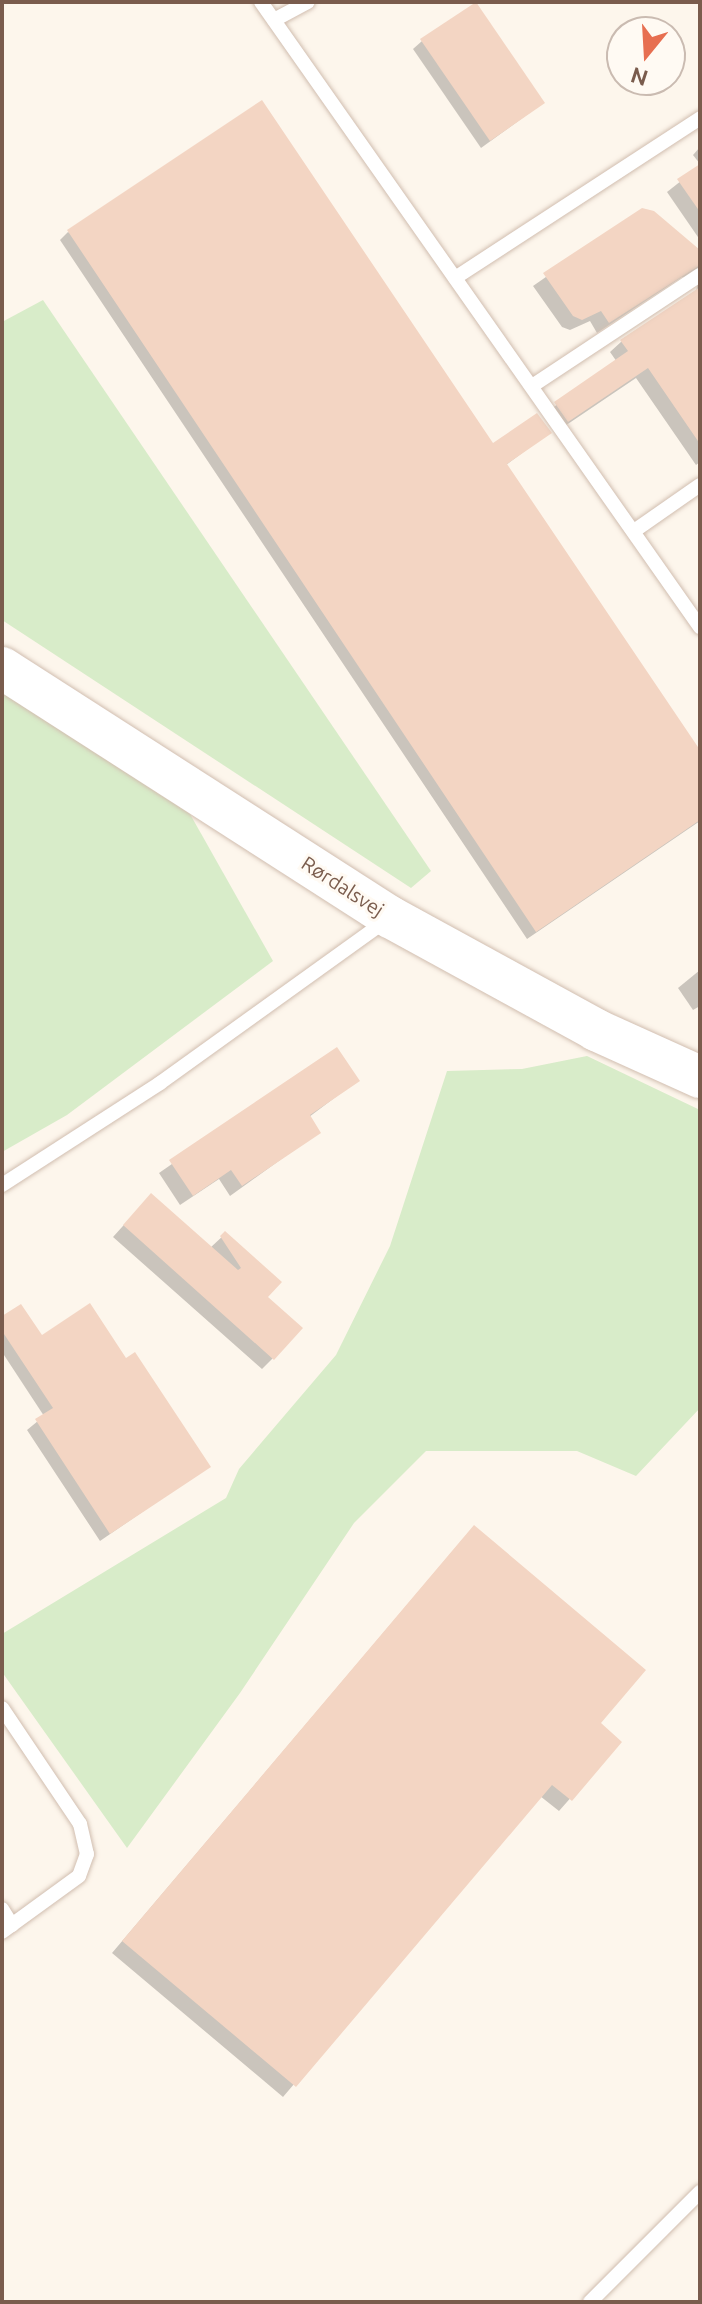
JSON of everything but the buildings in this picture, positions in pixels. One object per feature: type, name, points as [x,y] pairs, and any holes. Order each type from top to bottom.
[{"type":"street","name":"Rørdalsvej","points":[[2,668],[390,917],[596,1030],[700,1077]]},
{"type":"lane","points":[[261,2],[700,627]]},
{"type":"lane","points":[[274,20],[308,2]]},
{"type":"lane","points":[[455,278],[700,118]]},
{"type":"lane","points":[[532,386],[700,275]]},
{"type":"lane","points":[[634,531],[700,485]]},
{"type":"lane","points":[[3,1186],[160,1083],[390,917]]},
{"type":"lane","points":[[2,1708],[80,1824],[87,1854],[79,1876],[7,1928],[2,1909]]},
{"type":"lane","points":[[590,2302],[700,2192]]},
{"type":"green space","points":[[43,300],[431,871],[411,888],[2,620],[2,322]]},
{"type":"green space","points":[[2,693],[190,814],[273,961],[67,1115],[2,1152]]},
{"type":"green space","points":[[587,1056],[700,1110],[700,1408],[636,1476],[577,1451],[426,1451],[354,1523],[240,1693],[127,1848],[2,1672],[2,1634],[226,1498],[239,1469],[336,1355],[390,1246],[447,1071],[522,1069]]}]
